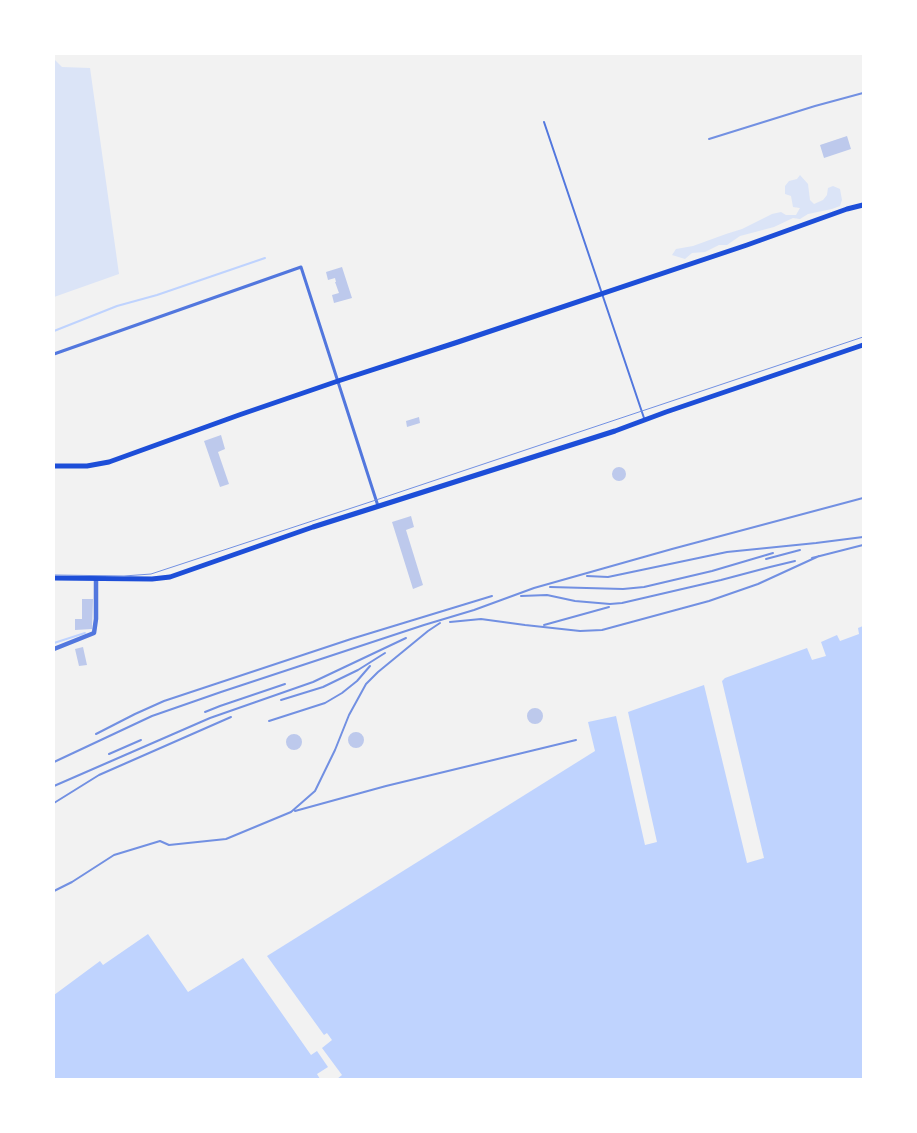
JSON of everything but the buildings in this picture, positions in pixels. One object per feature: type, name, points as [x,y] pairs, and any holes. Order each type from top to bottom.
[{"type":"main road","points":[[54,466],[87,466],[109,462],[338,381],[863,205]]},
{"type":"main road","points":[[54,578],[164,579],[378,506],[616,431],[863,345]]},
{"type":"street","points":[[54,354],[301,267],[378,506]]},
{"type":"street","points":[[54,649],[94,632],[96,619],[96,579]]},
{"type":"lane","points":[[544,122],[644,420]]},
{"type":"shaded area","points":[[54,59],[62,67],[90,68],[119,274],[54,297]]},
{"type":"shaded area","points":[[800,175],[808,184],[810,200],[814,204],[823,200],[827,195],[828,188],[833,186],[840,189],[842,200],[840,206],[808,214],[800,219],[793,218],[774,227],[740,236],[727,245],[719,245],[705,252],[692,253],[685,259],[672,255],[676,249],[693,246],[742,229],[772,214],[781,212],[786,215],[796,215],[800,208],[793,207],[791,196],[785,194],[785,186],[789,181],[797,179]]},
{"type":"water","points":[[863,626],[863,1079],[337,1079],[342,1075],[322,1048],[332,1040],[327,1033],[324,1035],[267,956],[595,751],[588,722],[616,716],[645,845],[657,842],[628,712],[704,685],[747,863],[764,858],[722,681],[725,678],[807,648],[812,660],[826,656],[821,642],[837,635],[840,641],[859,634],[858,628]]},
{"type":"water","points":[[148,934],[188,992],[243,958],[311,1055],[317,1051],[328,1067],[317,1074],[320,1079],[54,1079],[54,995],[100,961],[103,965]]},
{"type":"waterway","points":[[54,331],[117,306],[157,295],[265,258]]},
{"type":"waterway","points":[[54,643],[85,633]]},
{"type":"tram line","points":[[54,575],[124,576],[151,574],[863,337]]},
{"type":"railway","points":[[709,139],[863,93]]},
{"type":"railway","points":[[54,762],[152,716],[474,610],[534,588],[863,498]]},
{"type":"railway","points":[[587,576],[608,577],[727,552],[863,537]]},
{"type":"railway","points":[[812,558],[863,545]]},
{"type":"railway","points":[[766,559],[800,550]]},
{"type":"railway","points":[[550,587],[623,589],[644,587],[712,571],[773,553]]},
{"type":"railway","points":[[450,622],[481,619],[580,631],[602,630],[709,601],[758,584],[819,556]]},
{"type":"railway","points":[[521,596],[547,595],[575,601],[610,604],[622,603],[795,561]]},
{"type":"railway","points":[[96,734],[164,701],[351,639],[492,596]]},
{"type":"railway","points":[[544,625],[609,607]]},
{"type":"railway","points":[[54,891],[72,882],[114,855],[160,841],[169,845],[226,839],[291,812],[315,791],[335,750],[349,715],[366,684],[378,672],[440,623]]},
{"type":"railway","points":[[54,786],[210,718],[313,682],[406,638]]},
{"type":"railway","points":[[281,700],[323,687],[358,670],[385,653]]},
{"type":"railway","points":[[269,721],[325,703],[357,681],[370,666]]},
{"type":"railway","points":[[205,712],[285,684]]},
{"type":"railway","points":[[54,803],[99,775],[231,717]]},
{"type":"railway","points":[[109,754],[141,740]]},
{"type":"railway","points":[[295,811],[386,786],[576,740]]}]
